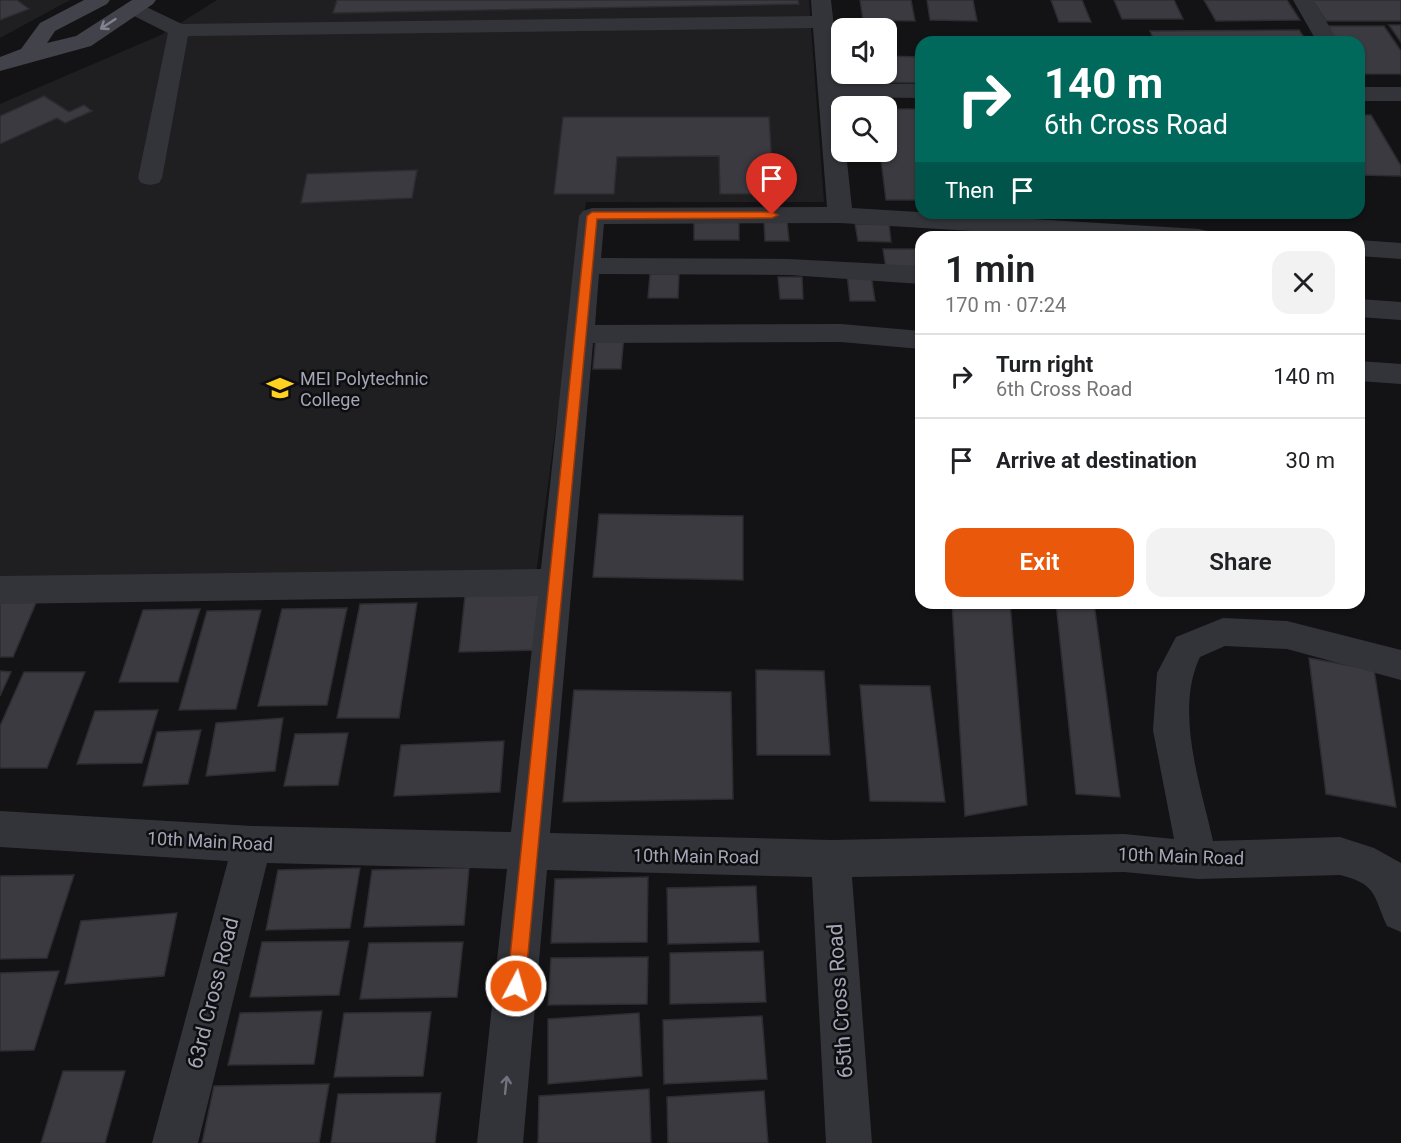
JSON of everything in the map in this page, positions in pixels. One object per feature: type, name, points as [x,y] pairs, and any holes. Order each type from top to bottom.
[{"type":"main road","points":[[29,54],[47,27],[100,0]]},
{"type":"main road","points":[[0,64],[83,40],[140,4]]},
{"type":"street","points":[[821,0],[840,215]]},
{"type":"street","points":[[1303,0],[1324,36]]},
{"type":"street","points":[[140,4],[179,30],[822,22]]},
{"type":"street","points":[[150,178],[179,30]]},
{"type":"street","points":[[829,90],[915,91]]},
{"type":"street","points":[[1365,95],[1397,100]]},
{"type":"street","points":[[500,1143],[592,216],[840,215],[924,228],[1022,231]]},
{"type":"street","points":[[1365,249],[1401,251]]},
{"type":"street","points":[[587,266],[789,267],[915,275]]},
{"type":"street","points":[[1365,308],[1401,311]]},
{"type":"street","points":[[580,334],[841,333],[915,339]]},
{"type":"street","points":[[1365,371],[1401,374]]},
{"type":"street","points":[[0,590],[555,582]]},
{"type":"street","points":[[1198,860],[1170,730],[1175,673],[1188,647],[1223,632],[1287,635],[1401,665]]},
{"type":"street","name":"10th Main Road","points":[[0,830],[252,844],[831,860],[1124,853],[1198,860],[1340,856],[1360,861],[1387,876],[1401,912]]},
{"type":"street","name":"63rd Cross Road","points":[[175,1143],[252,844]]},
{"type":"street","name":"65th Cross Road","points":[[831,860],[849,1143]]},
{"type":"shaded area","points":[[0,0],[70,0],[0,38]]},
{"type":"shaded area","name":"MEI Polytechnic College","points":[[217,0],[809,0],[824,202],[586,202],[536,574],[0,579],[0,104],[161,35]]},
{"type":"building","points":[[0,0],[17,0],[29,9],[0,20]]},
{"type":"building","points":[[337,0],[798,0],[799,4],[333,13]]},
{"type":"building","points":[[860,0],[911,0],[915,21],[897,21],[897,18],[863,18]]},
{"type":"building","points":[[927,0],[973,0],[977,21],[930,20]]},
{"type":"building","points":[[1051,0],[1082,0],[1091,22],[1059,22]]},
{"type":"building","points":[[1114,0],[1174,0],[1183,19],[1122,19]]},
{"type":"building","points":[[1204,0],[1287,0],[1300,20],[1216,21]]},
{"type":"building","points":[[1312,0],[1401,0],[1401,21],[1326,21]]},
{"type":"building","points":[[1389,25],[1401,25],[1401,42]]},
{"type":"building","points":[[1326,26],[1384,26],[1401,51],[1401,74],[1365,74],[1365,36],[1332,36]]},
{"type":"building","points":[[1299,30],[1303,36],[1152,36],[1150,31]]},
{"type":"building","points":[[897,56],[915,57],[915,83],[897,82]]},
{"type":"building","points":[[44,96],[69,112],[84,105],[92,111],[65,123],[57,118],[0,144],[0,116]]},
{"type":"building","points":[[897,109],[915,109],[915,200],[886,200],[881,162],[897,162]]},
{"type":"building","points":[[1365,115],[1371,115],[1401,166],[1401,176],[1365,175]]},
{"type":"building","points":[[563,117],[769,117],[774,194],[720,194],[719,156],[617,157],[614,194],[554,194]]},
{"type":"building","points":[[417,170],[412,198],[301,203],[307,174]]},
{"type":"building","points":[[694,219],[739,219],[739,240],[694,240]]},
{"type":"building","points":[[764,221],[787,221],[789,241],[765,241]]},
{"type":"building","points":[[855,224],[889,224],[891,242],[858,241]]},
{"type":"building","points":[[883,249],[915,249],[915,270],[886,269]]},
{"type":"building","points":[[650,274],[679,274],[678,298],[648,298]]},
{"type":"building","points":[[847,274],[871,274],[875,301],[850,301]]},
{"type":"building","points":[[778,277],[802,277],[803,299],[780,299]]},
{"type":"building","points":[[596,335],[624,335],[621,369],[593,369]]},
{"type":"building","points":[[599,514],[743,516],[743,580],[593,577]]},
{"type":"building","points":[[542,594],[539,650],[459,652],[465,596]]},
{"type":"building","points":[[0,598],[38,598],[13,657],[0,657]]},
{"type":"building","points":[[417,603],[399,718],[337,718],[360,604]]},
{"type":"building","points":[[347,608],[327,705],[258,706],[282,609]]},
{"type":"building","points":[[200,609],[178,682],[119,682],[143,610]]},
{"type":"building","points":[[952,609],[1011,609],[1027,805],[965,816]]},
{"type":"building","points":[[1057,609],[1095,609],[1120,797],[1076,794]]},
{"type":"building","points":[[261,610],[236,709],[179,710],[207,611]]},
{"type":"building","points":[[1309,658],[1374,670],[1396,807],[1326,794]]},
{"type":"building","points":[[756,670],[824,671],[830,755],[757,755]]},
{"type":"building","points":[[0,671],[11,672],[0,696]]},
{"type":"building","points":[[24,672],[85,672],[47,768],[0,768],[0,726]]},
{"type":"building","points":[[860,685],[930,686],[945,802],[870,801]]},
{"type":"building","points":[[574,690],[731,692],[733,799],[563,802]]},
{"type":"building","points":[[158,710],[142,763],[77,764],[95,711]]},
{"type":"building","points":[[283,718],[275,771],[206,776],[216,723]]},
{"type":"building","points":[[201,730],[188,784],[143,786],[157,732]]},
{"type":"building","points":[[348,733],[338,785],[284,786],[295,734]]},
{"type":"building","points":[[504,741],[500,792],[394,796],[401,745]]},
{"type":"building","points":[[360,868],[350,928],[266,930],[278,870]]},
{"type":"building","points":[[469,868],[464,925],[364,927],[372,870]]},
{"type":"building","points":[[74,875],[47,958],[0,959],[0,876]]},
{"type":"building","points":[[648,877],[647,942],[551,943],[555,879]]},
{"type":"building","points":[[756,886],[759,942],[668,944],[667,888]]},
{"type":"building","points":[[177,913],[164,976],[65,984],[81,921]]},
{"type":"building","points":[[349,941],[339,995],[250,997],[262,942]]},
{"type":"building","points":[[463,942],[457,997],[360,999],[369,943]]},
{"type":"building","points":[[763,951],[766,1002],[670,1004],[670,953]]},
{"type":"building","points":[[648,957],[647,1004],[548,1005],[551,958]]},
{"type":"building","points":[[59,971],[34,1050],[0,1051],[0,973]]},
{"type":"building","points":[[322,1011],[314,1064],[228,1065],[240,1013]]},
{"type":"building","points":[[431,1012],[423,1076],[334,1077],[344,1013]]},
{"type":"building","points":[[639,1013],[642,1076],[548,1084],[548,1019]]},
{"type":"building","points":[[762,1016],[767,1079],[664,1084],[663,1020]]},
{"type":"building","points":[[63,1071],[125,1071],[105,1143],[41,1143]]},
{"type":"building","points":[[329,1084],[319,1143],[202,1143],[214,1086]]},
{"type":"building","points":[[649,1089],[651,1143],[538,1143],[539,1096]]},
{"type":"building","points":[[764,1091],[768,1143],[668,1143],[667,1097]]},
{"type":"building","points":[[441,1093],[435,1143],[331,1143],[338,1094]]},
{"type":"place","name":"MEI Polytechnic College","points":[[280,388]]},
{"type":"route","points":[[516,986],[592,216],[772,215]]}]
